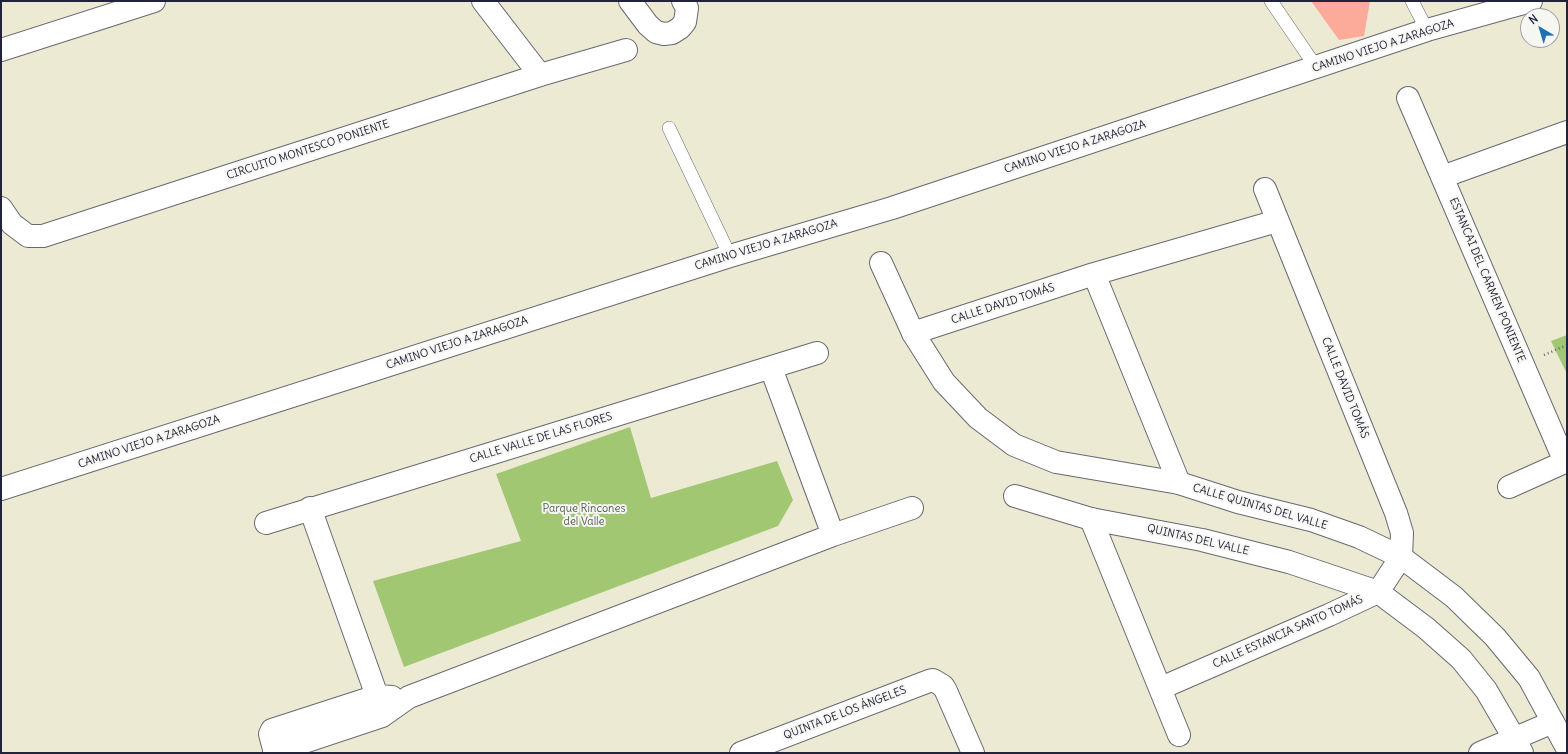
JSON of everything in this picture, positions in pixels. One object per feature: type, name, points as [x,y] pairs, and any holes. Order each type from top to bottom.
[{"type":"street","points":[[1,50],[154,1]]},
{"type":"street","points":[[483,1],[540,75]]},
{"type":"street","points":[[630,1],[648,25],[656,32],[664,34],[672,33],[680,28],[685,22],[687,8],[683,1]]},
{"type":"street","name":"CAMINO VIEJO A ZARAGOZA","points":[[1,489],[730,256],[892,208],[1427,30],[1531,1]]},
{"type":"street","name":"CIRCUITO MONTESCO PONIENTE","points":[[1,208],[12,224],[28,236],[42,236],[540,75],[626,50]]},
{"type":"street","name":"ESTANCAI DEL CARMEN PONIENTE","points":[[1408,98],[1566,461]]},
{"type":"street","points":[[1442,177],[1567,132]]},
{"type":"street","name":"CALLE DAVID TOMÁS","points":[[1265,189],[1393,506],[1402,533],[1401,558]]},
{"type":"street","name":"CALLE DAVID TOMÁS","points":[[913,334],[1094,274],[1277,221]]},
{"type":"street","name":"CALLE QUINTAS DEL VALLE","points":[[881,263],[913,334],[944,382],[978,418],[1014,445],[1056,462],[1180,483],[1238,502],[1311,520],[1359,537],[1401,558],[1454,597],[1495,637],[1529,678],[1567,748]]},
{"type":"street","points":[[1094,274],[1180,483]]},
{"type":"street","name":"CALLE VALLE DE LAS FLORES","points":[[266,523],[310,508],[817,353]]},
{"type":"street","points":[[771,368],[833,535]]},
{"type":"street","points":[[1509,487],[1566,461]]},
{"type":"street","name":"QUINTAS DEL VALLE","points":[[1016,496],[1091,518],[1202,540],[1289,562],[1378,592]]},
{"type":"street","points":[[310,508],[380,706]]},
{"type":"street","points":[[380,706],[274,753],[270,734],[274,729],[380,706],[409,697],[833,535],[912,508]]},
{"type":"street","points":[[1091,518],[1180,735]]},
{"type":"street","points":[[1401,558],[1378,592],[1426,628],[1461,659],[1486,690],[1518,745]]},
{"type":"street","name":"CALLE ESTANCIA SANTO TOMÁS","points":[[1161,688],[1329,615],[1378,592]]},
{"type":"street","name":"QUINTA DE LOS ÁNGELES","points":[[741,753],[933,680],[946,691],[973,753]]},
{"type":"street","points":[[1480,753],[1518,745],[1553,722]]},
{"type":"lane","points":[[1271,1],[1316,67]]},
{"type":"lane","points":[[1412,1],[1427,30]]},
{"type":"lane","points":[[669,128],[730,256]]},
{"type":"green space","points":[[1567,335],[1567,374],[1551,341]]},
{"type":"green space","name":"Parque Rincones del Valle","points":[[630,427],[651,498],[777,461],[793,500],[778,526],[404,667],[373,581],[521,541],[496,474]]},
{"type":"building","points":[[1311,1],[1370,1],[1364,36],[1339,40]]}]
